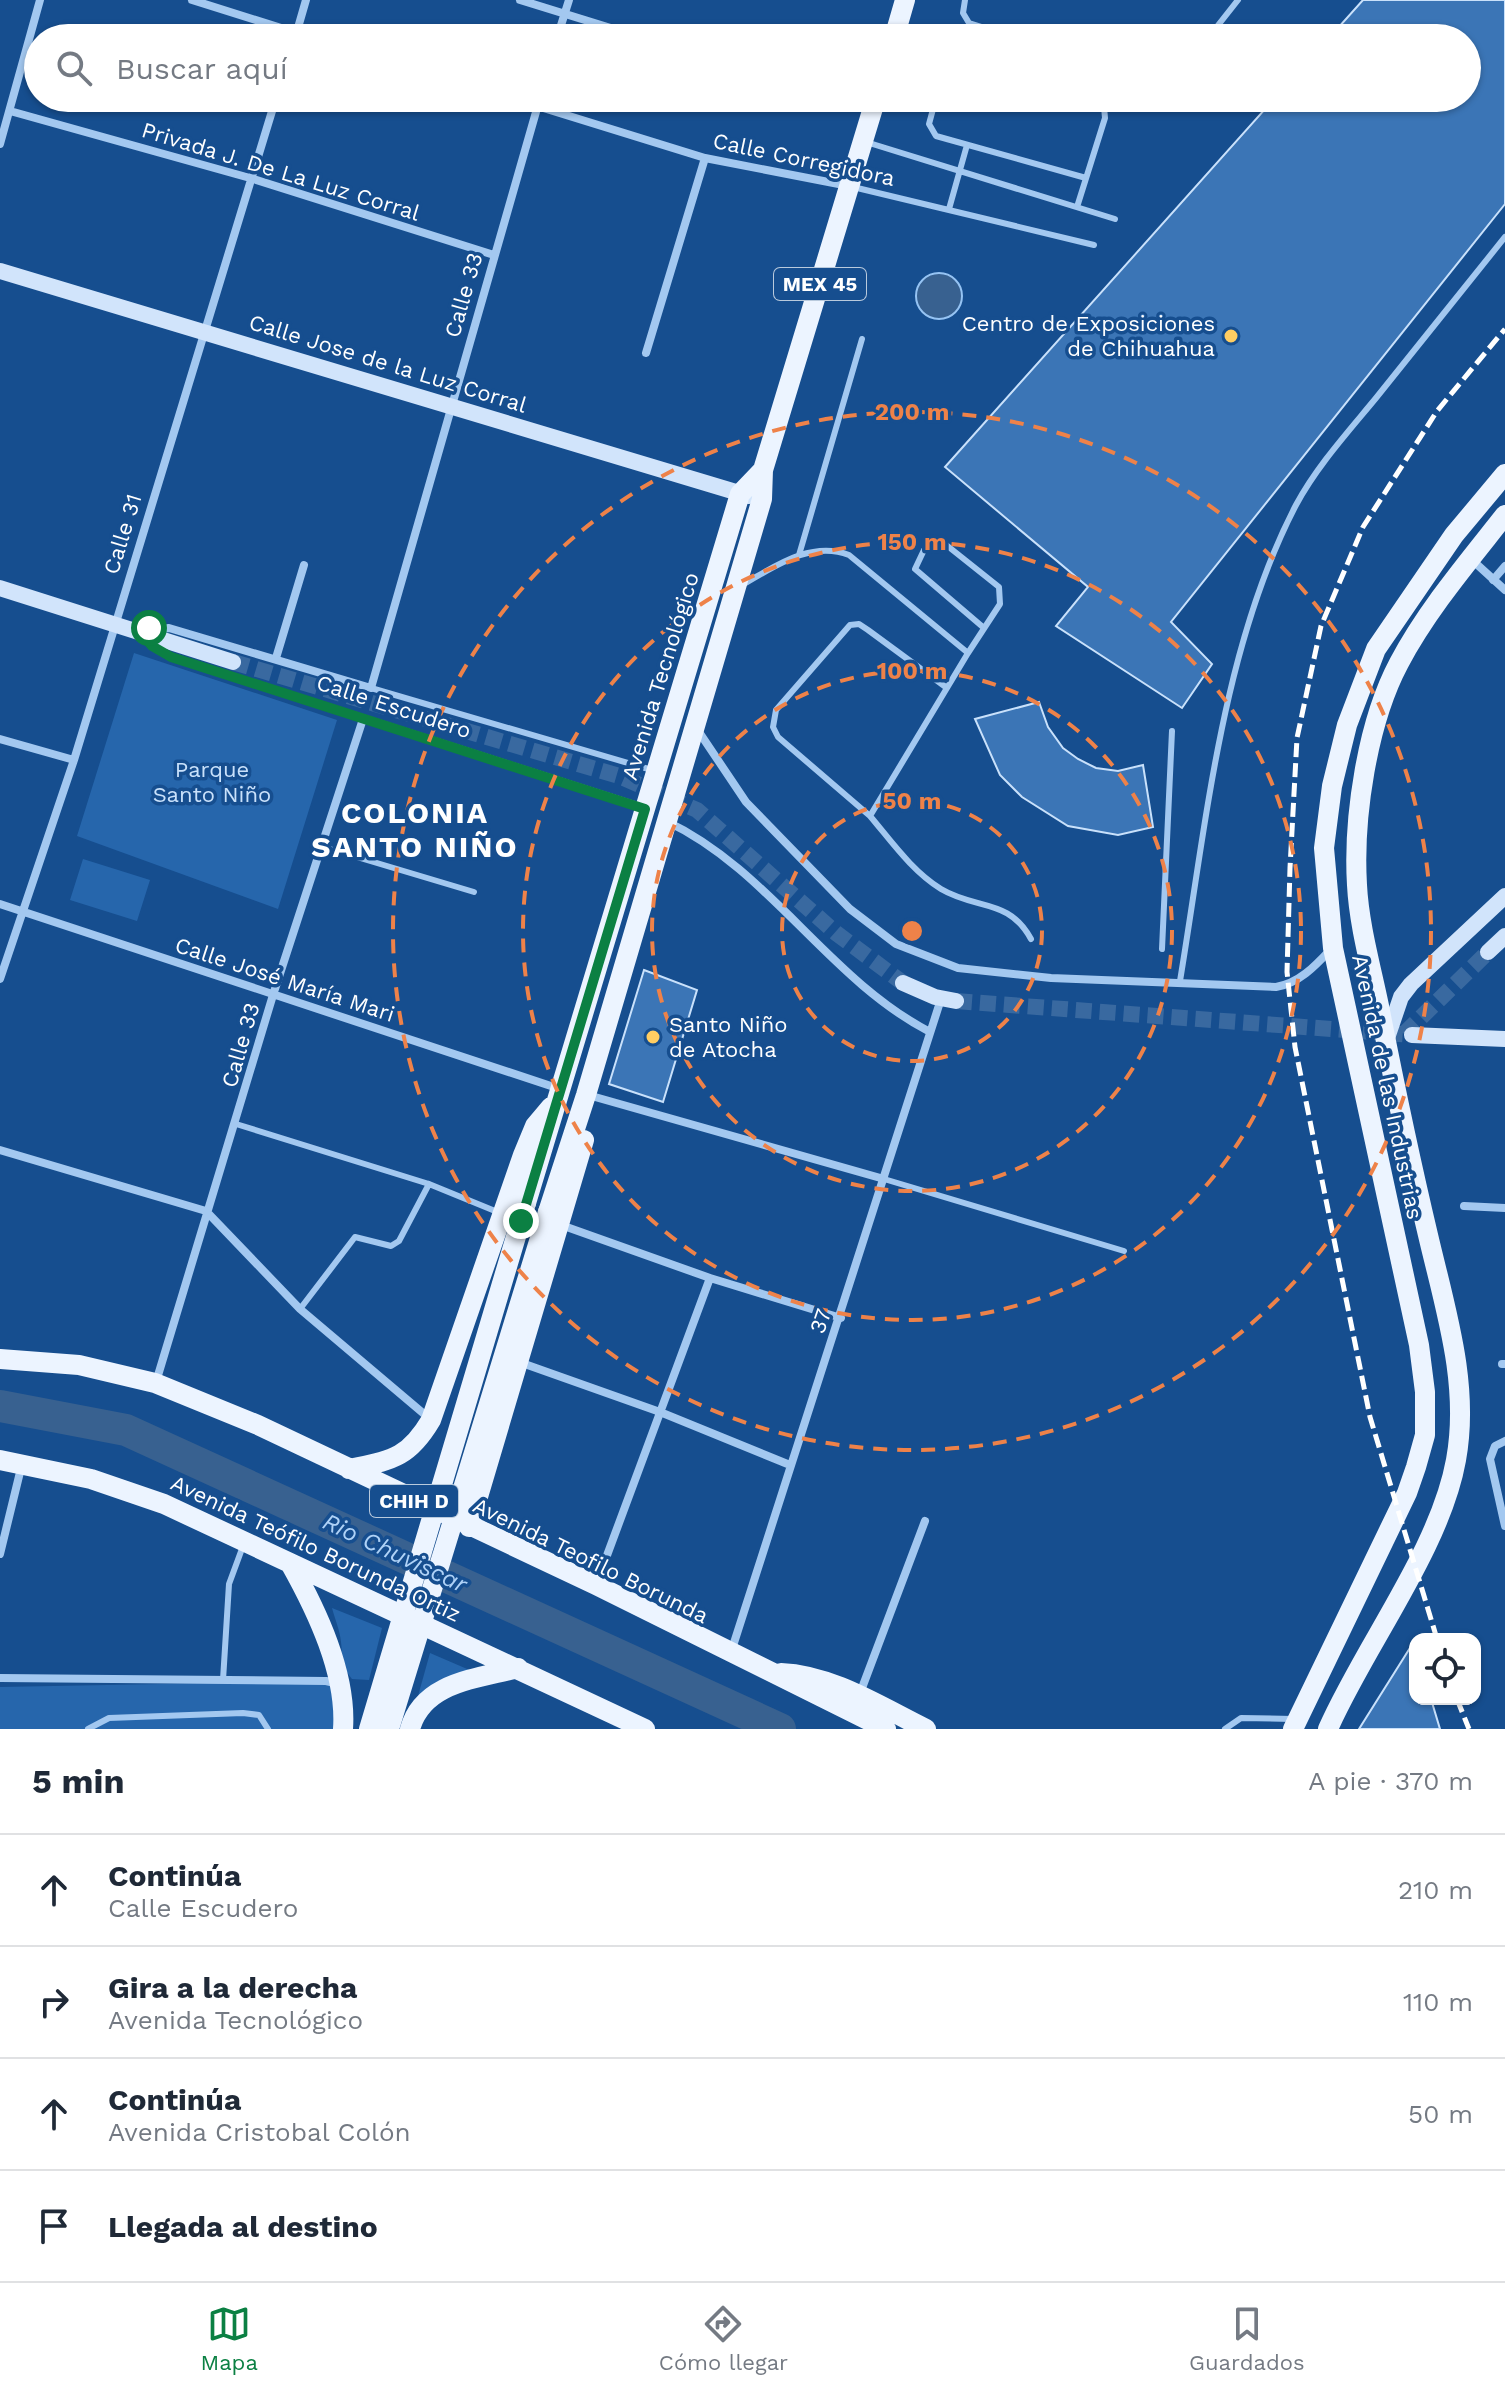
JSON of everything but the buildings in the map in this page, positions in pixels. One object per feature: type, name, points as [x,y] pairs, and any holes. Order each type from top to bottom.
[{"type":"main road","points":[[898,24],[905,0]]},
{"type":"main road","name":"Avenida Tecnológico","points":[[584,1104],[762,499],[763,470],[872,112]]},
{"type":"main road","name":"Calle Jose de la Luz Corral","points":[[0,271],[762,499]]},
{"type":"main road","name":"Avenida Tecnológico","points":[[558,1095],[740,494],[763,470]]},
{"type":"main road","name":"Avenida de las Industrias","points":[[1294,1724],[1407,1493],[1425,1435],[1425,1392],[1419,1345],[1333,948],[1324,848],[1332,786],[1363,680],[1386,630],[1505,474]]},
{"type":"main road","name":"Avenida de las Industrias","points":[[1328,1729],[1433,1525],[1457,1459],[1460,1386],[1456,1353],[1386,1042],[1357,887],[1356,842],[1365,768],[1384,699],[1398,664],[1470,559],[1505,515]]},
{"type":"main road","name":"Calle Escudero","points":[[0,588],[233,662]]},
{"type":"main road","points":[[1386,1042],[1401,997],[1411,984],[1505,896]]},
{"type":"main road","points":[[1488,952],[1505,936]]},
{"type":"main road","points":[[903,983],[948,1000]]},
{"type":"main road","points":[[1412,1035],[1505,1039]]},
{"type":"main road","points":[[349,1469],[399,1457],[422,1435],[431,1420],[530,1136],[558,1095]]},
{"type":"main road","name":"MEX 45","points":[[369,1729],[558,1095]]},
{"type":"main road","name":"MEX 45","points":[[389,1729],[554,1218],[584,1104]]},
{"type":"main road","points":[[469,1527],[518,1361],[554,1218]]},
{"type":"main road","name":"Avenida Teofilo Borunda","points":[[0,1359],[79,1365],[155,1383],[258,1425],[596,1585],[886,1729]]},
{"type":"main road","name":"Avenida Teófilo Borunda Ortiz","points":[[0,1460],[126,1489],[245,1541],[645,1729]]},
{"type":"main road","points":[[290,1563],[310,1603],[339,1684],[343,1729]]},
{"type":"main road","points":[[410,1729],[415,1711],[431,1695],[518,1668]]},
{"type":"main road","points":[[768,1672],[802,1675],[859,1696],[926,1729]]},
{"type":"street","points":[[34,24],[40,0]]},
{"type":"street","points":[[192,0],[263,24]]},
{"type":"street","points":[[298,24],[306,0]]},
{"type":"street","points":[[520,0],[598,24]]},
{"type":"street","points":[[562,24],[569,0]]},
{"type":"street","points":[[0,144],[24,59]]},
{"type":"street","name":"Privada J. De La Luz Corral","points":[[10,111],[250,178],[494,255]]},
{"type":"street","name":"Calle 31","points":[[0,979],[74,760],[202,330],[271,112]]},
{"type":"street","name":"Calle 33","points":[[371,688],[536,112]]},
{"type":"street","name":"Calle Corregidora","points":[[569,112],[705,158],[849,186]]},
{"type":"street","points":[[646,353],[705,158]]},
{"type":"street","points":[[1470,559],[1505,590]]},
{"type":"street","points":[[276,658],[304,565]]},
{"type":"street","points":[[1493,580],[1505,566]]},
{"type":"street","points":[[139,631],[169,628],[371,688]]},
{"type":"street","name":"Calle Escudero","points":[[139,631],[152,646],[171,657],[645,809]]},
{"type":"street","name":"Calle 33","points":[[155,1383],[273,995],[363,719]]},
{"type":"street","points":[[694,725],[746,802],[850,909],[896,944],[958,968],[1051,978],[1288,985],[1333,948]]},
{"type":"street","points":[[0,739],[74,760]]},
{"type":"street","points":[[665,821],[697,836],[722,853],[851,975],[910,1022],[930,1032]]},
{"type":"street","name":"Calle José María Mari","points":[[0,904],[558,1095]]},
{"type":"street","name":"37","points":[[730,1654],[841,1318],[930,1032],[948,1000]]},
{"type":"street","points":[[584,1104],[884,1179]]},
{"type":"street","points":[[0,1150],[206,1211],[300,1309],[431,1420]]},
{"type":"street","points":[[1464,1206],[1505,1208]]},
{"type":"street","points":[[554,1218],[710,1278],[841,1318]]},
{"type":"street","points":[[596,1585],[710,1278]]},
{"type":"street","points":[[518,1361],[660,1412],[790,1465]]},
{"type":"street","points":[[1505,1441],[1495,1446],[1490,1459],[1505,1526]]},
{"type":"street","points":[[0,1554],[22,1463]]},
{"type":"street","points":[[859,1696],[925,1521]]},
{"type":"street","points":[[0,1678],[339,1684]]},
{"type":"lane","points":[[965,0],[963,13],[971,24]]},
{"type":"lane","points":[[1219,24],[1238,0]]},
{"type":"lane","points":[[934,112],[931,130],[936,136],[1086,178]]},
{"type":"lane","points":[[1077,207],[1106,112]]},
{"type":"lane","points":[[863,141],[1115,219]]},
{"type":"lane","points":[[949,209],[967,145]]},
{"type":"lane","name":"Calle Corregidora","points":[[849,186],[1094,245]]},
{"type":"lane","points":[[1180,981],[1218,746],[1247,637],[1277,548],[1297,503],[1326,459],[1505,237]]},
{"type":"lane","points":[[799,555],[862,339]]},
{"type":"lane","points":[[870,816],[1000,604],[999,587],[947,542],[934,541],[915,562],[918,574],[984,628]]},
{"type":"lane","points":[[707,603],[799,555],[830,550],[849,555],[968,653]]},
{"type":"lane","points":[[947,688],[859,624],[842,630],[776,710],[773,727],[778,737],[870,816],[928,880],[951,894],[1013,914],[1031,939]]},
{"type":"lane","points":[[371,688],[656,771]]},
{"type":"lane","points":[[1162,949],[1172,731]]},
{"type":"lane","points":[[320,846],[474,892]]},
{"type":"lane","points":[[236,1124],[429,1184],[504,1214]]},
{"type":"lane","points":[[884,1179],[1124,1251]]},
{"type":"lane","points":[[300,1309],[355,1237],[391,1246],[399,1241],[429,1184]]},
{"type":"lane","points":[[223,1680],[229,1584],[245,1541]]},
{"type":"lane","points":[[88,1729],[109,1718],[243,1713],[259,1715],[268,1729]]},
{"type":"lane","points":[[1225,1729],[1241,1718],[1294,1724]]},
{"type":"green space","name":"Parque Santo Niño","points":[[134,653],[337,720],[278,909],[77,836]]},
{"type":"green space","points":[[83,859],[150,880],[137,921],[70,900]]},
{"type":"green space","points":[[332,1608],[382,1628],[369,1680],[352,1679],[346,1669]]},
{"type":"green space","points":[[430,1653],[495,1681],[418,1696]]},
{"type":"green space","points":[[325,1681],[345,1692],[345,1729],[0,1729],[0,1687]]},
{"type":"shaded area","points":[[939,273],[955,280],[962,296],[955,312],[939,319],[923,312],[916,296],[923,280]]},
{"type":"waterway","name":"Rio Chuviscar","points":[[0,1406],[126,1430],[780,1729]]},
{"type":"tunnel","points":[[233,662],[619,776],[697,810],[836,933],[903,983]]},
{"type":"tunnel","points":[[1404,1034],[1488,952]]},
{"type":"tunnel","points":[[956,1001],[1412,1035]]},
{"type":"railway","points":[[1435,1633],[1370,1417],[1295,1047],[1287,972],[1290,868],[1297,738],[1321,626],[1363,527],[1437,411],[1505,329]]},
{"type":"railway","points":[[1459,1705],[1469,1729]]},
{"type":"place","name":"Centro de Exposiciones de Chihuahua","points":[[1231,336]]},
{"type":"place","name":"Santo Niño de Atocha","points":[[653,1037]]},
{"type":"district","name":"COLONIA SANTO NIÑO","points":[[415,830]]},
{"type":"route","points":[[149,628],[139,631],[152,646],[171,657],[645,809],[521,1221]]}]
